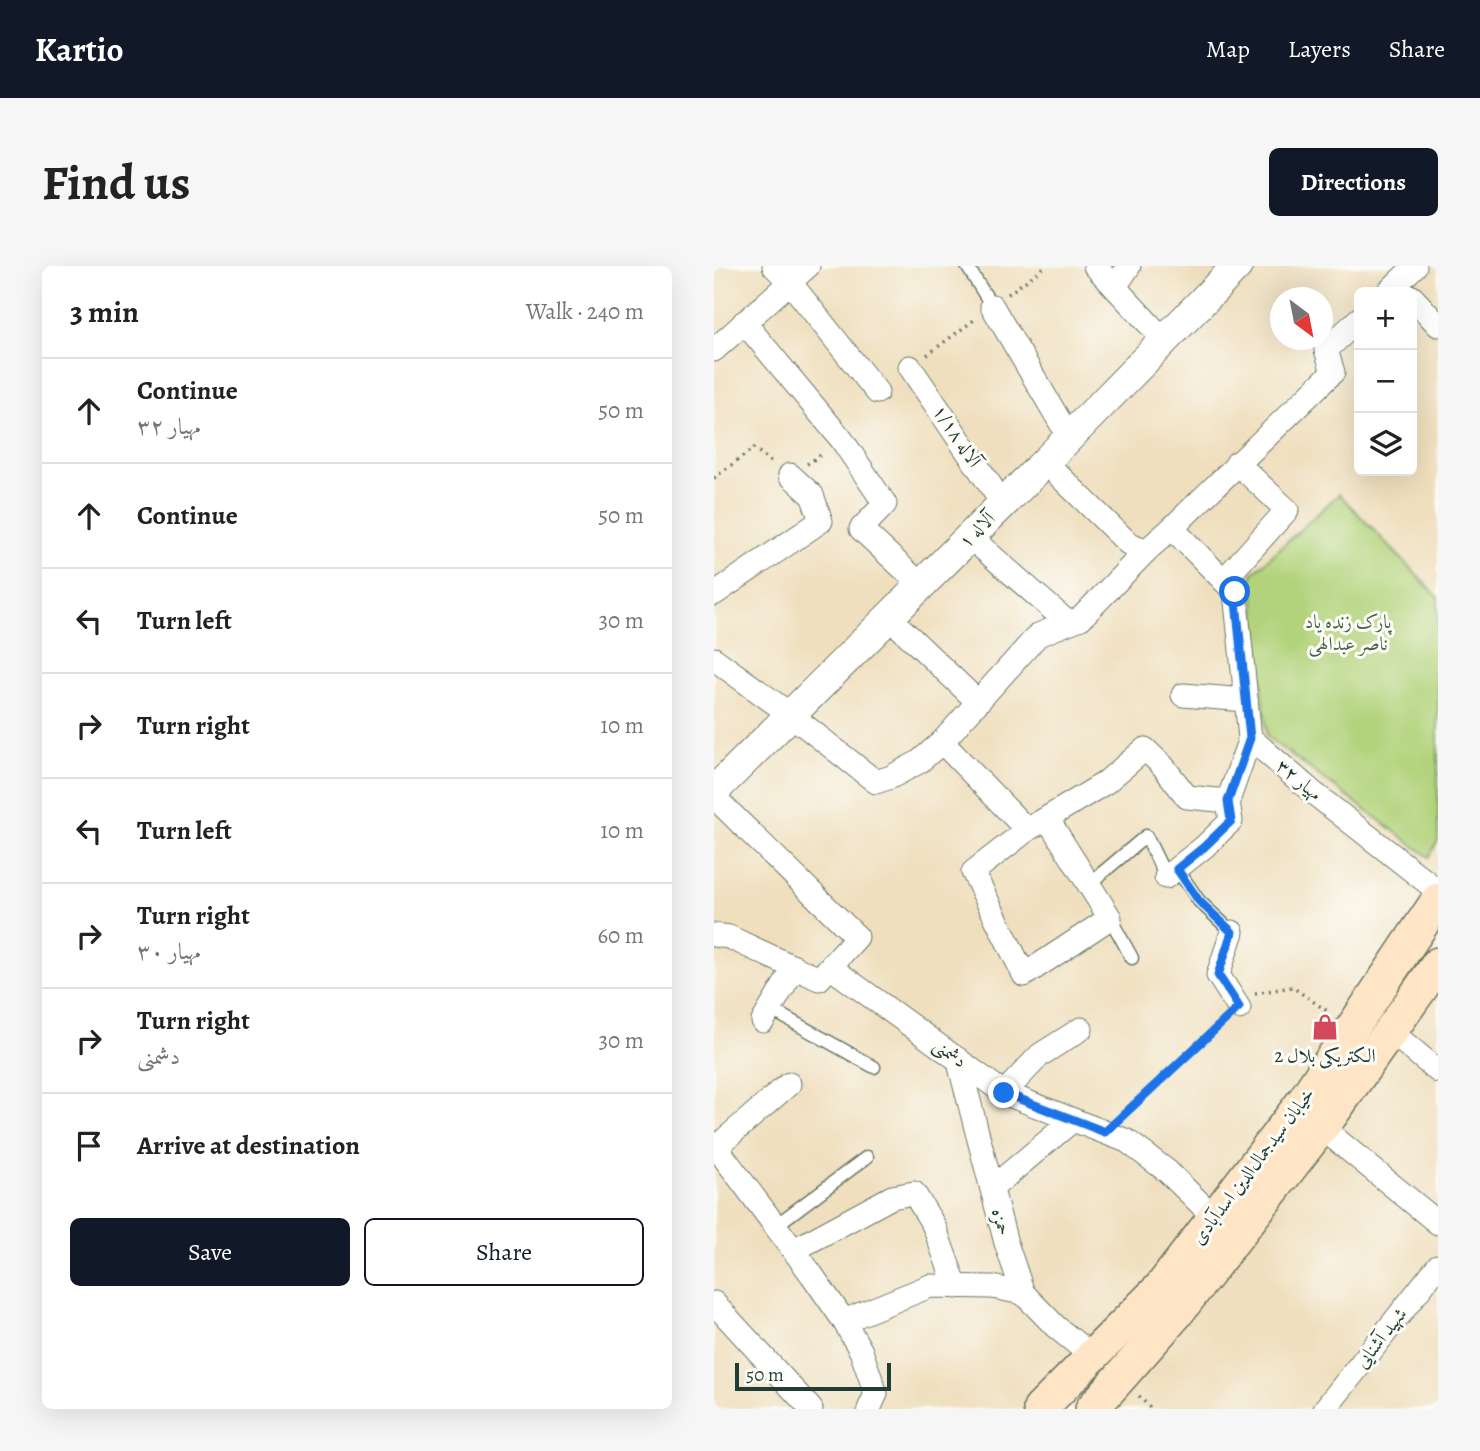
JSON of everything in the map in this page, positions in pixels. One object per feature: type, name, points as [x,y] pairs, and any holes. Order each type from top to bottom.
[{"type":"main road","name":"خیابان سیدجمال‌الدین اسدآبادی","points":[[1050,1406],[1092,1356],[1162,1286],[1305,1099],[1438,900]]},
{"type":"main road","name":"خیابان سیدجمال‌الدین اسدآبادی","points":[[1092,1409],[1176,1314],[1321,1127],[1438,964]]},
{"type":"street","points":[[714,350],[744,322],[782,273],[808,266]]},
{"type":"street","points":[[1096,266],[1164,340]]},
{"type":"street","points":[[1115,287],[1129,266]]},
{"type":"street","name":"آلاله ۱","points":[[714,791],[1045,462],[1237,266]]},
{"type":"street","points":[[1403,287],[1415,266]]},
{"type":"street","points":[[782,273],[877,392]]},
{"type":"street","points":[[992,306],[1069,437]]},
{"type":"street","points":[[1417,306],[1438,325]]},
{"type":"street","points":[[744,322],[842,440],[885,505],[861,529],[921,585]]},
{"type":"street","points":[[714,659],[876,782],[891,777],[919,762],[942,742],[1038,635],[1082,618],[1146,551],[1333,372],[1326,350],[1354,324]]},
{"type":"street","name":"آلاله ۱/۱۸","points":[[911,367],[1003,504]]},
{"type":"street","points":[[1045,462],[1128,543],[1146,551]]},
{"type":"street","points":[[1224,580],[1287,510],[1237,463]]},
{"type":"street","points":[[714,594],[821,521],[812,495],[790,475]]},
{"type":"street","points":[[1172,528],[1235,592],[1250,738],[1228,801],[1231,821],[1172,873]]},
{"type":"street","points":[[970,537],[1068,622]]},
{"type":"street","points":[[888,617],[978,702]]},
{"type":"street","points":[[1184,695],[1246,699]]},
{"type":"street","name":"مهیار ۳۲","points":[[1250,738],[1311,791],[1438,891]]},
{"type":"street","points":[[942,742],[1027,830]]},
{"type":"street","points":[[1047,818],[1110,918],[1024,975],[973,872],[1027,830],[1105,783],[1145,749],[1163,766],[1187,797],[1228,801]]},
{"type":"street","points":[[714,797],[857,937],[819,979],[729,937],[714,935]]},
{"type":"street","points":[[1232,932],[1218,975],[1239,1007]]},
{"type":"street","points":[[767,1015],[795,967]]},
{"type":"street","name":"دشمنی","points":[[830,967],[1004,1093],[1128,1141],[1167,1171],[1214,1217]]},
{"type":"street","points":[[1004,1093],[1040,1055],[1081,1029]]},
{"type":"street","points":[[1390,1031],[1438,1070]]},
{"type":"street","name":"حمزه","points":[[958,1059],[1006,1244],[1023,1293],[1056,1327],[1092,1356]]},
{"type":"street","points":[[789,1084],[715,1147],[794,1250],[844,1321],[861,1351],[876,1394],[869,1409]]},
{"type":"street","points":[[992,1188],[1073,1120]]},
{"type":"street","points":[[1321,1127],[1438,1223]]},
{"type":"street","points":[[794,1250],[892,1197],[914,1193],[934,1226],[956,1287]]},
{"type":"street","name":"شهید آشنایی","points":[[1325,1409],[1438,1266]]},
{"type":"street","points":[[844,1321],[930,1286],[992,1287],[1023,1293]]},
{"type":"street","points":[[714,1303],[811,1409]]},
{"type":"lane","points":[[967,266],[992,306]]},
{"type":"lane","points":[[1089,884],[1146,836],[1172,873],[1232,932]]},
{"type":"lane","points":[[1110,918],[1132,958]]},
{"type":"lane","points":[[767,1015],[874,1067]]},
{"type":"lane","points":[[775,1226],[867,1157]]},
{"type":"path","points":[[1105,1132],[1256,992],[1292,987],[1352,1029]]},
{"type":"green space","name":"پارک زنده یاد ناصر عبدالهی","points":[[1339,494],[1438,597],[1438,841],[1429,857],[1267,737],[1252,574]]},
{"type":"place","name":"الکتریکی بلال 2","points":[[1325,1027]]},
{"type":"route","points":[[1004,1093],[1105,1132],[1239,1007],[1218,975],[1232,932],[1199,901],[1177,869],[1231,821],[1228,801],[1250,738],[1235,592]]}]
